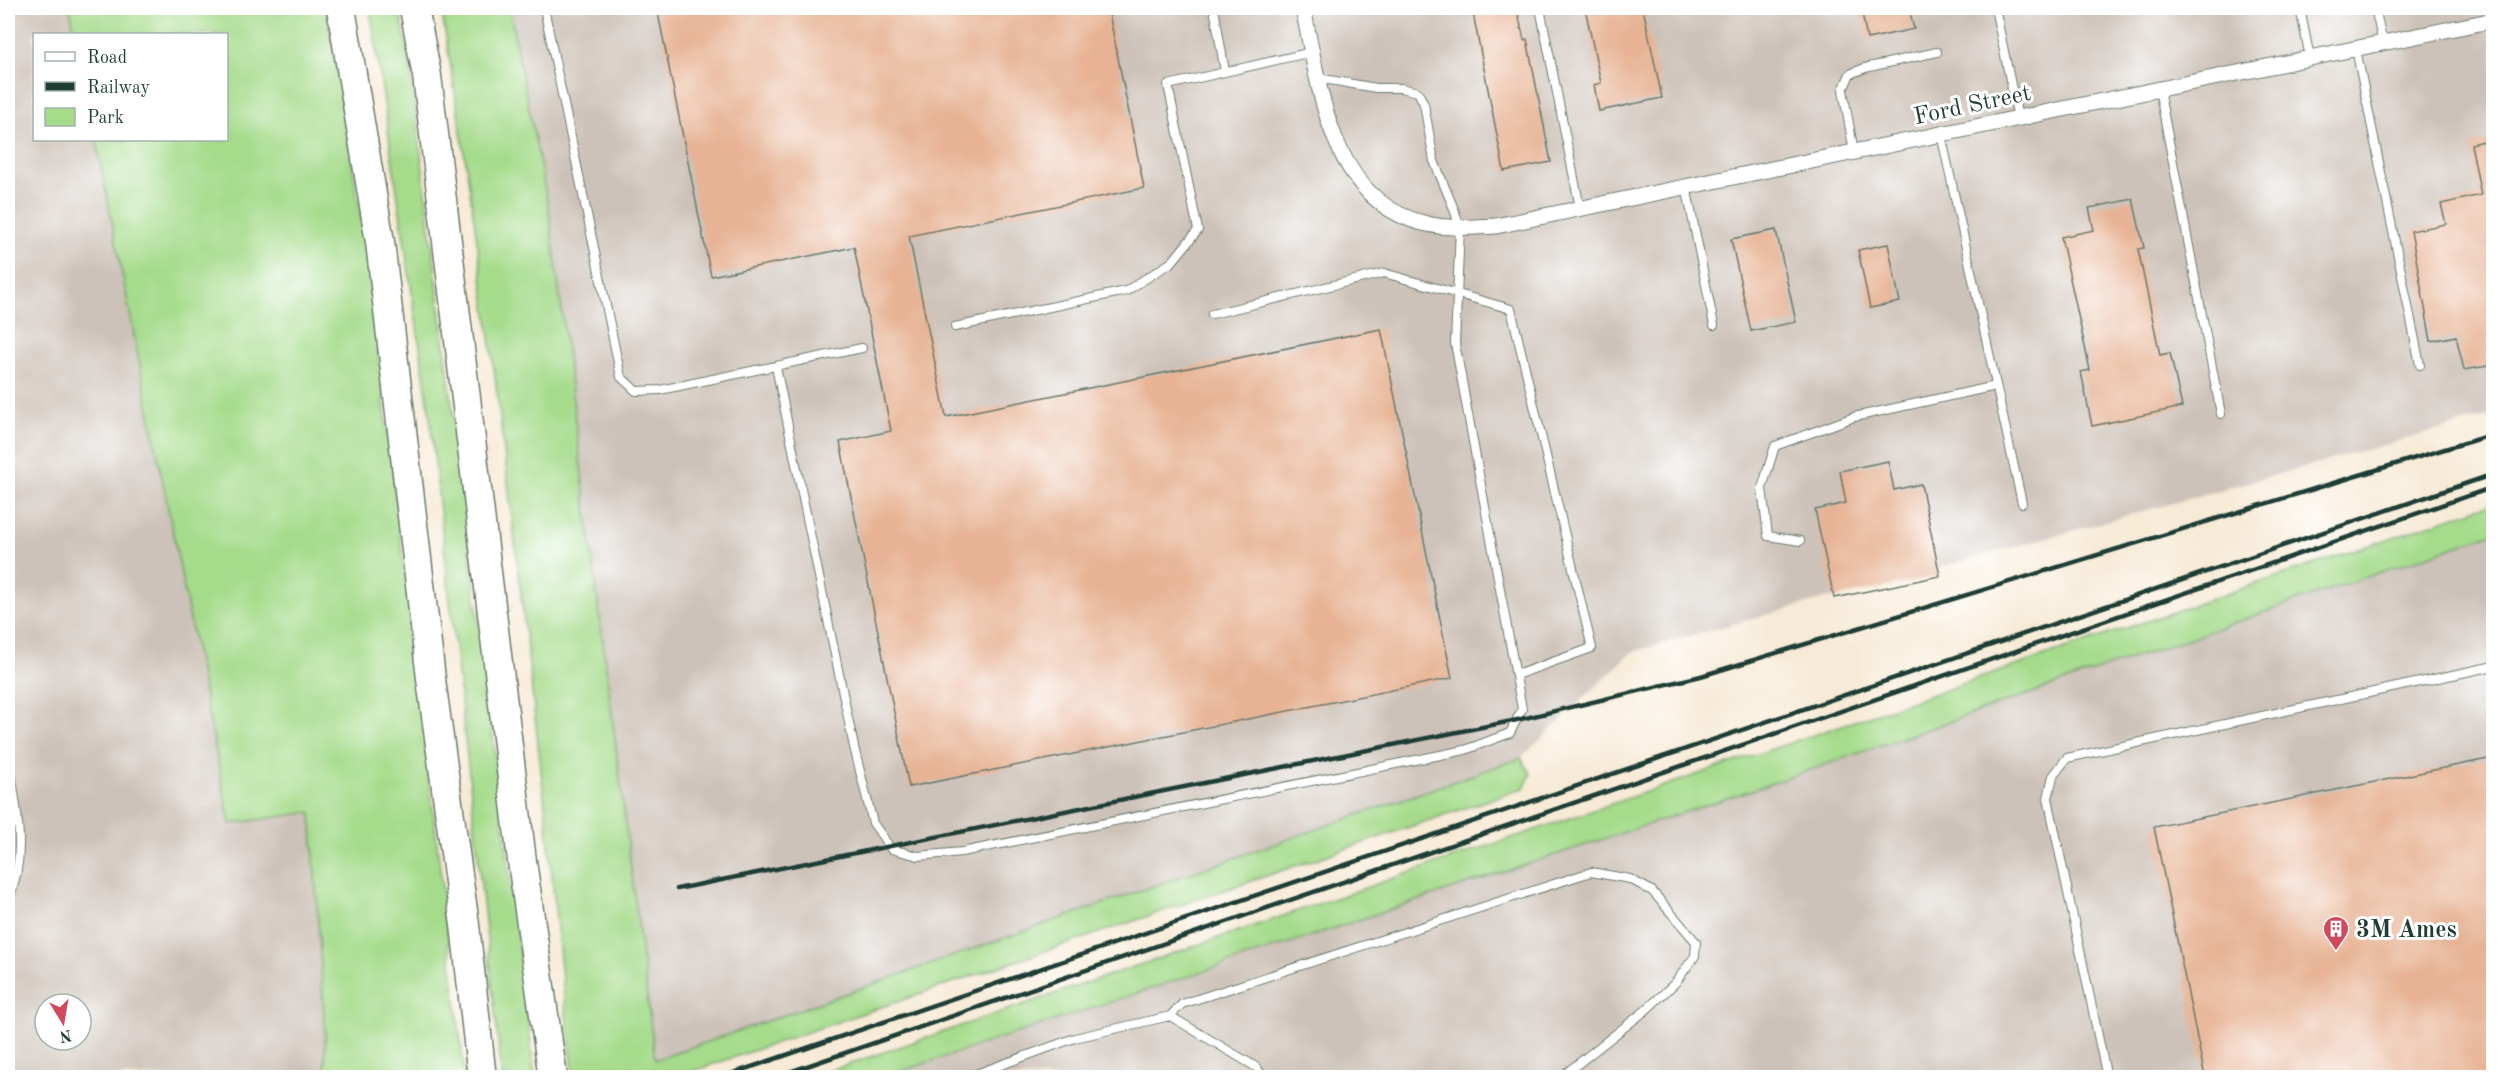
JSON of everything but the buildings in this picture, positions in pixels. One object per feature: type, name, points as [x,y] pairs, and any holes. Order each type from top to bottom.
[{"type":"highway","points":[[341,8],[380,242],[432,687],[463,913],[482,1077]]},
{"type":"highway","points":[[414,8],[427,76],[521,849],[552,1068]]},
{"type":"street","name":"Ford Street","points":[[1303,8],[1331,130],[1344,161],[1363,188],[1383,206],[1405,218],[1428,225],[1460,228],[1496,226],[2493,20]]},
{"type":"lane","points":[[544,8],[621,377],[636,391],[660,390],[862,348]]},
{"type":"lane","points":[[1214,8],[1225,72]]},
{"type":"lane","points":[[1540,8],[1580,208]]},
{"type":"lane","points":[[1995,8],[2018,118]]},
{"type":"lane","points":[[2300,8],[2310,58]]},
{"type":"lane","points":[[2375,8],[2383,43]]},
{"type":"lane","points":[[2356,49],[2420,364]]},
{"type":"lane","points":[[955,327],[1126,291],[1172,262],[1198,230],[1168,85],[1312,52]]},
{"type":"lane","points":[[1854,152],[1843,90],[1850,74],[1864,68],[1937,52]]},
{"type":"lane","points":[[776,367],[854,747],[873,823],[891,849],[918,856],[962,852],[1465,750],[1510,733],[1522,709],[1455,343],[1460,228],[1434,161],[1424,104],[1418,92],[1401,88],[1376,88],[1318,78]]},
{"type":"lane","points":[[2159,89],[2221,414]]},
{"type":"lane","points":[[1941,134],[2022,503]]},
{"type":"lane","points":[[1686,186],[1714,326]]},
{"type":"lane","points":[[1212,314],[1384,273],[1511,309],[1592,648],[1516,675]]},
{"type":"lane","points":[[1800,541],[1768,536],[1762,488],[1774,446],[1854,417],[1996,386]]},
{"type":"lane","points":[[2107,1077],[2048,798],[2053,776],[2067,758],[2493,666]]},
{"type":"lane","points":[[8,756],[20,842],[19,867],[8,900]]},
{"type":"lane","points":[[965,1077],[1075,1038],[1170,1016],[1182,1004],[1591,872],[1630,879],[1653,891],[1696,942],[1695,956],[1675,983],[1646,1010],[1560,1077]]},
{"type":"lane","points":[[1170,1016],[1256,1067],[1264,1077]]},
{"type":"shaded area","points":[[8,8],[70,8],[75,33],[33,33],[33,141],[96,141],[230,824],[311,811],[325,1029],[337,1077],[8,1077]]},
{"type":"shaded area","points":[[509,8],[2493,8],[2493,415],[1632,652],[1521,758],[655,1060],[549,209]]},
{"type":"shaded area","points":[[2493,533],[2493,1077],[884,1078],[1761,787]]},
{"type":"green space","points":[[70,8],[327,8],[365,243],[465,1077],[325,1077],[325,1029],[311,812],[230,824],[96,141],[228,141],[228,33],[75,33]]},
{"type":"green space","points":[[370,8],[399,8],[409,56],[535,1077],[502,1077],[429,409]]},
{"type":"green space","points":[[441,8],[509,8],[549,209],[655,1060],[1521,758],[1531,774],[1524,788],[676,1077],[574,1077],[522,599],[498,402],[472,204]]},
{"type":"green space","points":[[2493,503],[2493,533],[1761,787],[884,1077],[811,1077]]},
{"type":"railway","points":[[677,889],[1517,720],[1701,676],[2494,434]]},
{"type":"railway","points":[[719,1078],[2494,474]]},
{"type":"railway","points":[[772,1078],[2494,487]]},
{"type":"place","name":"3M Ames","points":[[2336,952]]}]
